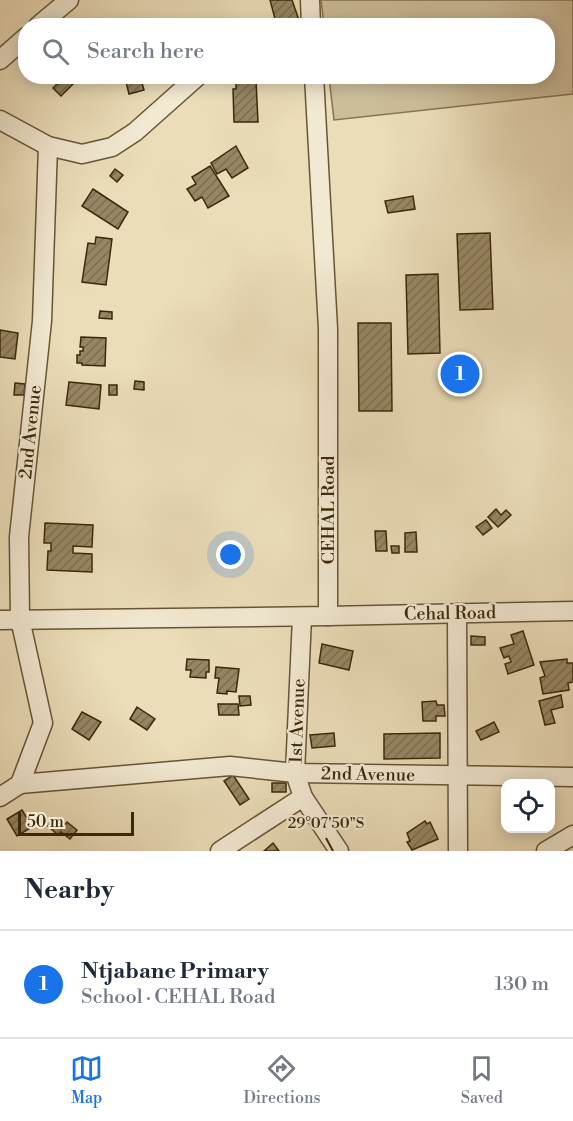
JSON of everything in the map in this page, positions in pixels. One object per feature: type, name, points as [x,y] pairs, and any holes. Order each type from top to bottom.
[{"type":"street","points":[[48,18],[69,0]]},
{"type":"street","points":[[310,0],[311,18]]},
{"type":"street","points":[[0,60],[18,44]]},
{"type":"street","points":[[0,120],[48,147],[82,154],[112,147],[135,132],[189,84]]},
{"type":"street","name":"CEHAL Road","points":[[314,84],[328,329],[328,616]]},
{"type":"street","name":"2nd Avenue","points":[[20,784],[43,723],[20,619],[19,537],[42,321],[48,147]]},
{"type":"street","name":"Cehal Road","points":[[328,616],[573,611]]},
{"type":"street","points":[[457,613],[458,851]]},
{"type":"street","points":[[0,620],[328,616]]},
{"type":"street","name":"1st Avenue","points":[[302,617],[295,773],[303,797],[339,851]]},
{"type":"street","name":"2nd Avenue","points":[[0,797],[20,784],[230,766],[295,773],[573,777]]},
{"type":"street","points":[[220,851],[303,797]]},
{"type":"street","points":[[546,851],[573,835]]},
{"type":"shaded area","points":[[321,0],[573,0],[573,94],[334,120],[330,84],[555,84],[555,18],[323,18]]},
{"type":"building","points":[[270,0],[292,0],[298,18],[275,18]]},
{"type":"building","points":[[57,84],[73,84],[61,96],[53,88]]},
{"type":"building","points":[[126,84],[142,84],[144,90],[129,94]]},
{"type":"building","points":[[236,84],[256,84],[258,122],[234,122],[233,89],[236,89]]},
{"type":"building","points":[[236,146],[248,168],[232,178],[226,169],[217,174],[211,163]]},
{"type":"building","points":[[210,166],[229,196],[208,208],[202,197],[195,201],[187,189],[196,184],[192,177]]},
{"type":"building","points":[[115,169],[123,175],[117,182],[110,176]]},
{"type":"building","points":[[93,189],[128,212],[118,229],[82,206]]},
{"type":"building","points":[[413,196],[415,209],[388,213],[385,201]]},
{"type":"building","points":[[490,233],[493,309],[460,310],[457,234]]},
{"type":"building","points":[[96,237],[112,239],[106,285],[82,282],[88,243],[95,244]]},
{"type":"building","points":[[438,274],[440,353],[408,354],[406,275]]},
{"type":"building","points":[[100,311],[112,312],[112,319],[99,318]]},
{"type":"building","points":[[358,323],[391,323],[392,411],[359,411]]},
{"type":"building","points":[[0,330],[18,333],[15,359],[0,357]]},
{"type":"building","points":[[81,337],[106,338],[105,366],[77,363],[77,355],[83,351],[83,347],[80,347]]},
{"type":"building","points":[[135,381],[144,382],[144,390],[134,389]]},
{"type":"building","points":[[69,382],[101,385],[99,409],[66,405]]},
{"type":"building","points":[[15,383],[25,384],[24,395],[14,395]]},
{"type":"building","points":[[109,385],[117,385],[117,395],[109,395]]},
{"type":"building","points":[[496,509],[501,515],[506,510],[511,515],[498,527],[488,517]]},
{"type":"building","points":[[486,520],[492,528],[483,535],[476,527]]},
{"type":"building","points":[[45,523],[93,525],[92,547],[73,546],[73,553],[92,554],[92,572],[47,570],[51,543],[44,543]]},
{"type":"building","points":[[375,531],[386,531],[387,551],[376,551]]},
{"type":"building","points":[[416,532],[417,552],[405,552],[405,533]]},
{"type":"building","points":[[391,546],[399,546],[399,553],[392,553]]},
{"type":"building","points":[[523,631],[534,665],[508,674],[505,664],[511,662],[509,656],[504,658],[500,648],[514,644],[511,635]]},
{"type":"building","points":[[471,636],[485,637],[485,645],[471,645]]},
{"type":"building","points":[[322,644],[353,651],[349,670],[319,663]]},
{"type":"building","points":[[187,659],[209,660],[209,672],[206,672],[206,678],[190,677],[191,670],[186,670]]},
{"type":"building","points":[[567,659],[567,663],[573,663],[573,682],[568,683],[569,690],[543,694],[540,678],[545,676],[540,662]]},
{"type":"building","points":[[216,667],[239,669],[236,692],[217,693],[219,678],[215,678]]},
{"type":"building","points":[[561,695],[563,707],[551,710],[555,723],[545,725],[539,701]]},
{"type":"building","points":[[239,696],[250,696],[251,705],[240,706]]},
{"type":"building","points":[[436,701],[437,705],[444,705],[445,716],[436,716],[436,721],[423,721],[422,702]]},
{"type":"building","points":[[218,704],[238,704],[239,715],[219,715]]},
{"type":"building","points":[[137,707],[155,719],[147,730],[130,719]]},
{"type":"building","points":[[82,712],[101,722],[89,740],[72,729]]},
{"type":"building","points":[[494,722],[499,732],[481,740],[476,731]]},
{"type":"building","points":[[334,733],[335,746],[312,748],[310,735]]},
{"type":"building","points":[[440,733],[440,758],[384,759],[384,734]]},
{"type":"building","points":[[233,775],[249,799],[240,805],[224,781]]},
{"type":"building","points":[[272,783],[286,783],[286,792],[272,792]]},
{"type":"building","points":[[22,810],[32,827],[17,836],[7,819]]},
{"type":"building","points":[[55,818],[64,826],[67,822],[77,830],[70,839],[61,832],[58,835],[48,826]]},
{"type":"building","points":[[425,821],[427,824],[430,822],[438,839],[412,850],[407,842],[410,841],[407,833]]},
{"type":"building","points":[[273,843],[279,851],[264,851]]},
{"type":"place","name":"Ntjabane Primary","points":[[460,374]]}]
